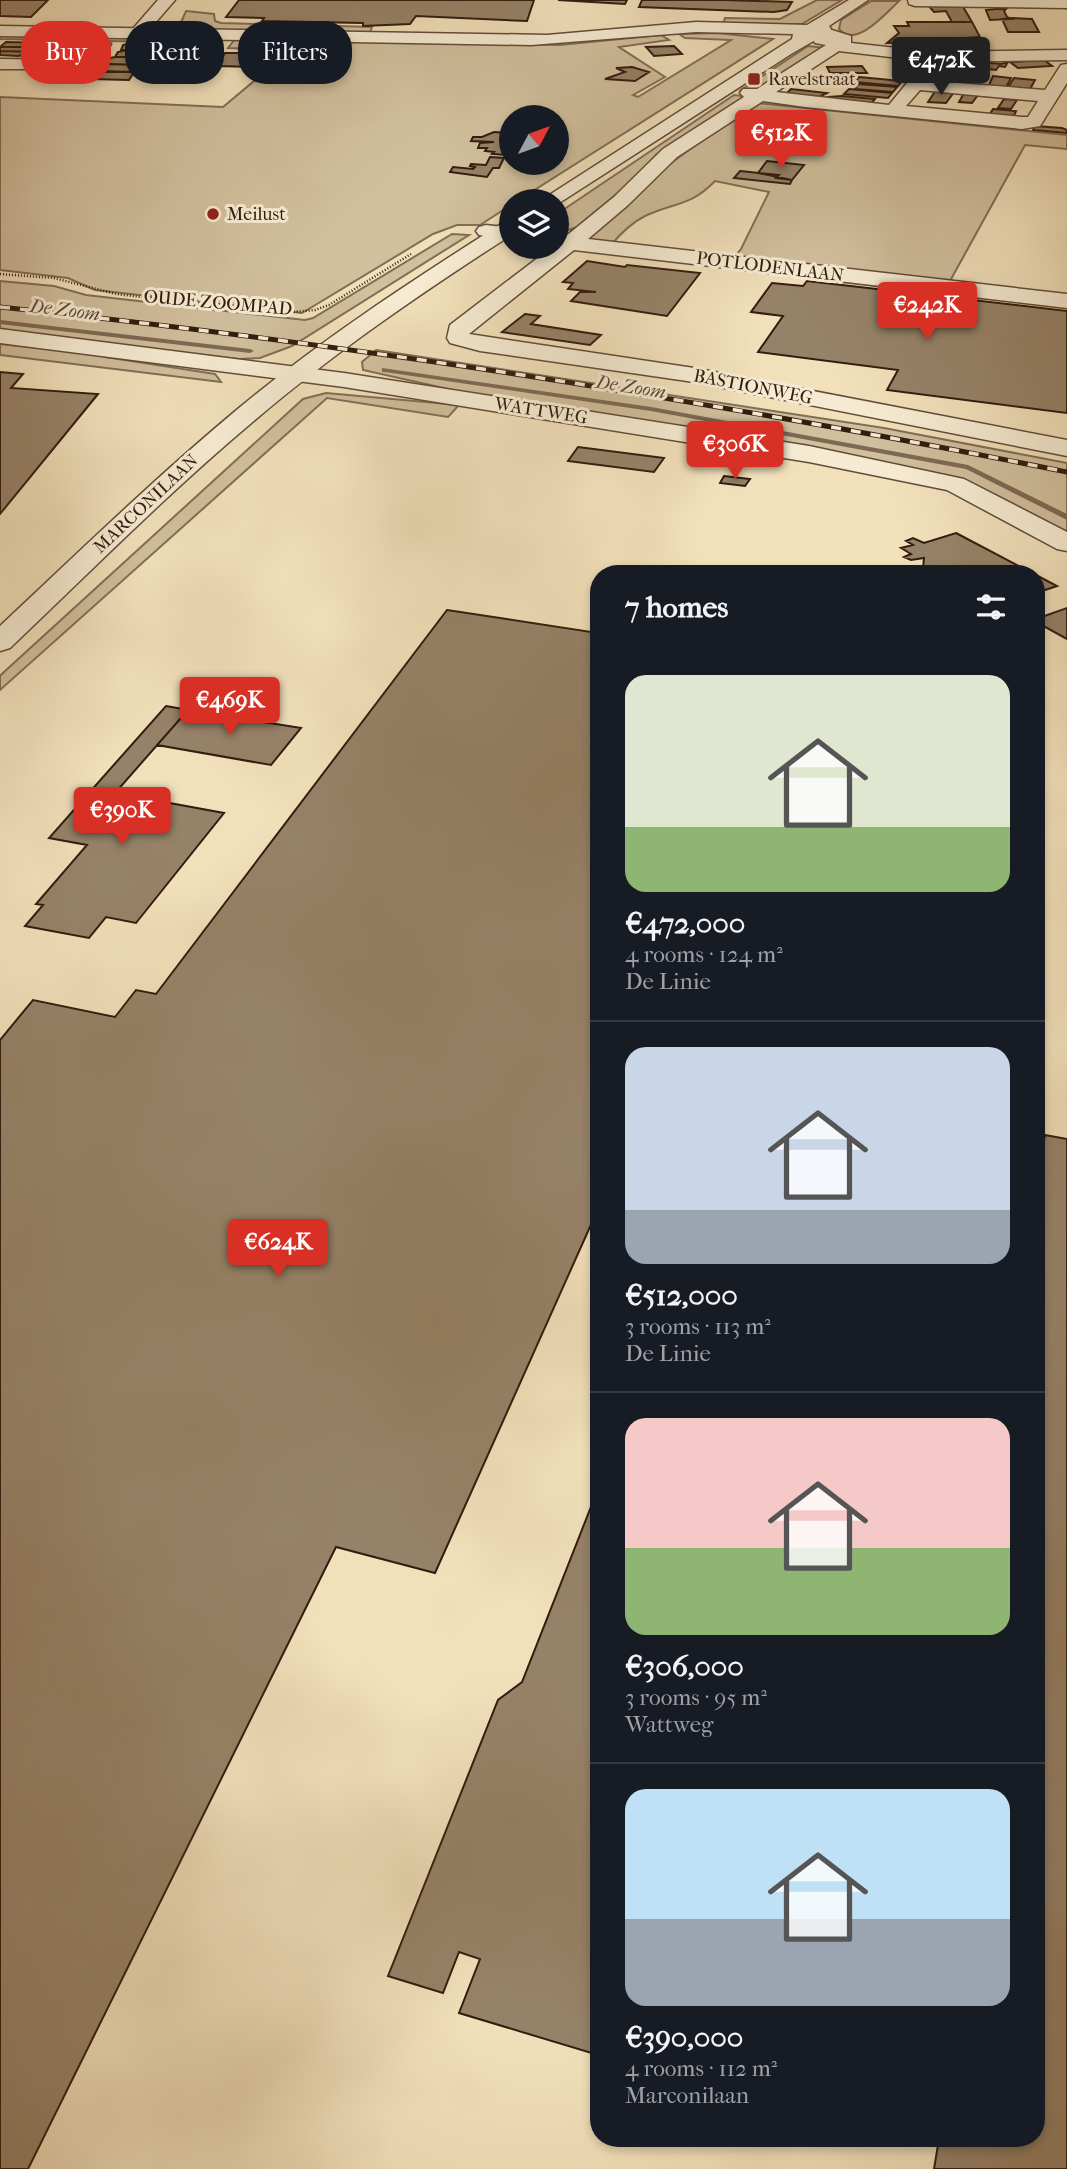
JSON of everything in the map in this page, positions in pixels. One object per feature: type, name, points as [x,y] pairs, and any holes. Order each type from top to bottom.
[{"type":"street","points":[[148,21],[167,0]]},
{"type":"street","points":[[569,189],[810,34],[832,23],[833,18],[860,0]]},
{"type":"street","points":[[915,1],[1067,3]]},
{"type":"street","points":[[224,35],[569,40],[665,29],[719,28],[810,34],[831,41],[837,46],[964,58],[1067,55]]},
{"type":"street","points":[[0,31],[125,34]]},
{"type":"street","name":"BASTIONWEG","points":[[569,237],[651,173],[670,153],[837,46]]},
{"type":"street","points":[[0,64],[21,65]]},
{"type":"street","points":[[722,90],[1022,123],[1034,122],[1067,69]]},
{"type":"street","points":[[894,110],[913,87],[918,85],[1046,100],[1067,106]]},
{"type":"street","name":"MARCONILAAN","points":[[0,642],[214,442],[299,374],[407,295],[499,233]]},
{"type":"street","name":"POTLODENLAAN","points":[[569,244],[1067,301]]},
{"type":"street","name":"BASTIONWEG","points":[[543,259],[458,330],[458,338],[480,344],[694,375],[1067,448]]},
{"type":"street","name":"WATTWEG","points":[[0,336],[299,374],[809,454],[955,484],[1067,542]]},
{"type":"path","name":"OUDE ZOOMPAD","points":[[0,274],[54,278],[116,294],[282,313],[315,310],[329,304],[421,248]]},
{"type":"shaded area","points":[[817,0],[842,0],[802,24],[723,24],[725,18],[780,19]]},
{"type":"shaded area","points":[[871,1],[899,1],[862,32],[846,34],[839,29],[841,20]]},
{"type":"shaded area","points":[[186,11],[214,14],[215,21],[182,21]]},
{"type":"shaded area","points":[[224,23],[238,23],[238,32],[224,32]]},
{"type":"shaded area","points":[[352,26],[372,27],[369,35],[352,35]]},
{"type":"shaded area","name":"Meilust","points":[[717,33],[773,39],[569,168],[569,105],[499,105],[499,175],[558,175],[536,189],[499,189],[499,213],[480,225],[457,225],[433,234],[302,313],[95,290],[68,278],[0,270],[0,97],[223,107],[250,84],[352,84],[352,41],[560,45],[661,35],[669,40],[619,47],[665,77],[633,95],[638,97],[731,40],[685,38],[679,34]]},
{"type":"shaded area","points":[[0,34],[21,34],[21,39],[0,39]]},
{"type":"shaded area","points":[[111,36],[125,36],[125,41],[111,41]]},
{"type":"shaded area","name":"Meilust","points":[[238,39],[238,48],[228,48]]},
{"type":"shaded area","points":[[808,46],[826,48],[756,92],[741,90]]},
{"type":"shaded area","points":[[734,95],[749,97],[656,155],[636,178],[577,227],[569,230],[569,206]]},
{"type":"shaded area","points":[[757,103],[1067,135],[1067,149],[1025,145],[950,281],[733,259],[741,249],[769,192],[715,181],[690,200],[640,219],[611,245],[588,240],[602,223],[651,179]]},
{"type":"shaded area","points":[[452,234],[469,235],[292,346],[260,358],[239,359],[0,332],[0,281],[54,286],[86,295],[305,320],[313,318]]},
{"type":"shaded area","points":[[0,344],[106,355],[105,357],[215,374],[221,382],[0,355]]},
{"type":"shaded area","points":[[376,350],[884,428],[1067,463],[1067,538],[875,460],[758,438],[457,391],[363,370],[362,362]]},
{"type":"shaded area","points":[[326,393],[459,405],[448,417],[327,398],[0,690],[0,676],[4,672],[303,399]]},
{"type":"building","points":[[0,0],[48,0],[31,17],[0,16]]},
{"type":"building","points":[[239,0],[534,0],[527,21],[416,16],[410,24],[363,26],[363,23],[352,21],[262,21],[264,18],[226,17]]},
{"type":"building","points":[[558,0],[627,0],[625,4]]},
{"type":"building","points":[[642,0],[792,2],[787,10],[774,12],[639,7]]},
{"type":"building","points":[[928,5],[962,5],[972,22],[952,22],[946,11],[934,12]]},
{"type":"building","points":[[1006,9],[1004,11],[1007,17],[1011,19],[990,20],[986,10]]},
{"type":"building","points":[[1002,19],[1032,19],[1039,32],[1008,32]]},
{"type":"building","points":[[907,22],[972,22],[980,37],[887,43],[899,33],[894,26],[909,26]]},
{"type":"building","points":[[6,42],[21,42],[21,47],[0,47]]},
{"type":"building","points":[[674,46],[682,54],[654,56],[646,47]]},
{"type":"building","points":[[0,47],[21,47],[21,52],[0,51]]},
{"type":"building","points":[[125,50],[125,57],[115,57],[118,52]]},
{"type":"building","points":[[0,51],[21,52],[21,55],[18,56],[0,55]]},
{"type":"building","points":[[225,53],[238,53],[238,67],[224,66]]},
{"type":"building","points":[[125,57],[125,65],[111,64],[111,58]]},
{"type":"building","points":[[1044,60],[1052,66],[1018,68],[1010,62]]},
{"type":"building","points":[[981,62],[1008,62],[1005,67],[999,66],[996,70],[977,68]]},
{"type":"building","points":[[111,64],[125,64],[125,72],[111,71]]},
{"type":"building","points":[[862,66],[867,73],[830,73],[827,67]]},
{"type":"building","points":[[632,67],[649,72],[635,81],[605,79],[625,72],[616,68]]},
{"type":"building","points":[[111,72],[125,72],[125,80],[111,80]]},
{"type":"building","points":[[971,74],[985,75],[978,86],[962,85]]},
{"type":"building","points":[[949,75],[965,76],[959,85],[942,83]]},
{"type":"building","points":[[993,76],[1011,78],[1005,89],[988,87]]},
{"type":"building","points":[[859,77],[902,81],[898,86],[855,82]]},
{"type":"building","points":[[1014,78],[1035,80],[1029,91],[1007,89]]},
{"type":"building","points":[[858,84],[897,87],[893,92],[855,89]]},
{"type":"building","points":[[791,89],[827,93],[819,97],[787,93]]},
{"type":"building","points":[[849,89],[892,93],[888,98],[844,94]]},
{"type":"building","points":[[936,90],[954,92],[946,103],[928,102]]},
{"type":"building","points":[[964,93],[978,95],[972,103],[959,102]]},
{"type":"building","points":[[842,96],[875,99],[870,105],[824,100]]},
{"type":"building","points":[[1004,99],[1017,100],[1011,109],[998,108]]},
{"type":"building","points":[[993,109],[1016,111],[1012,120],[988,117]]},
{"type":"building","points":[[1035,126],[1062,128],[1067,130],[1067,133],[1033,130]]},
{"type":"building","points":[[499,132],[499,154],[485,151],[487,148],[478,148],[480,143],[494,142],[471,141],[473,137]]},
{"type":"building","points":[[490,157],[499,158],[499,168],[493,168],[487,177],[450,172],[453,167],[473,169],[475,167],[470,166],[471,164],[486,165]]},
{"type":"building","points":[[767,161],[804,165],[792,180],[758,173]]},
{"type":"building","points":[[740,171],[779,175],[776,178],[792,180],[790,184],[734,178]]},
{"type":"building","points":[[587,261],[700,273],[667,316],[571,301],[580,292],[596,292],[568,289],[573,283],[563,282]]},
{"type":"building","points":[[807,281],[1067,311],[1067,413],[887,390],[898,370],[758,352],[783,316],[751,312],[772,283],[803,286]]},
{"type":"building","points":[[525,314],[540,316],[531,324],[601,335],[590,345],[502,332]]},
{"type":"building","points":[[0,372],[23,374],[11,388],[98,394],[0,514]]},
{"type":"building","points":[[578,447],[664,458],[654,472],[568,461]]},
{"type":"building","points":[[724,476],[750,479],[745,486],[720,483]]},
{"type":"building","points":[[956,533],[1017,565],[923,565],[924,558],[911,560],[904,557],[911,554],[901,548],[913,545],[906,541],[913,538],[924,543]]},
{"type":"building","points":[[1045,580],[1057,586],[1045,590]]},
{"type":"building","points":[[1067,608],[1067,639],[1045,627],[1045,616]]},
{"type":"building","points":[[447,610],[590,632],[590,1227],[435,1573],[336,1547],[28,2169],[0,2169],[0,1040],[33,1000],[115,1017],[136,990],[156,994]]},
{"type":"building","points":[[166,706],[188,710],[115,793],[224,813],[136,923],[106,917],[89,938],[25,926],[43,905],[36,904],[87,845],[49,838]]},
{"type":"building","points":[[188,710],[301,728],[271,765],[157,745]]},
{"type":"building","points":[[1045,1135],[1067,1139],[1067,2169],[934,2169],[938,2147],[1045,2147]]},
{"type":"building","points":[[590,1509],[590,2053],[459,2013],[480,1959],[459,1952],[443,1993],[388,1976],[498,1700],[522,1682]]},
{"type":"waterway","name":"De Zoom","points":[[0,322],[250,351]]},
{"type":"waterway","name":"De Zoom","points":[[385,370],[651,409],[968,467],[1067,517]]},
{"type":"railway","points":[[0,307],[268,339],[535,377],[801,422],[1067,472]]},
{"type":"place","name":"Ravelstraat","points":[[754,79]]},
{"type":"place","name":"Meilust","points":[[213,214]]}]
